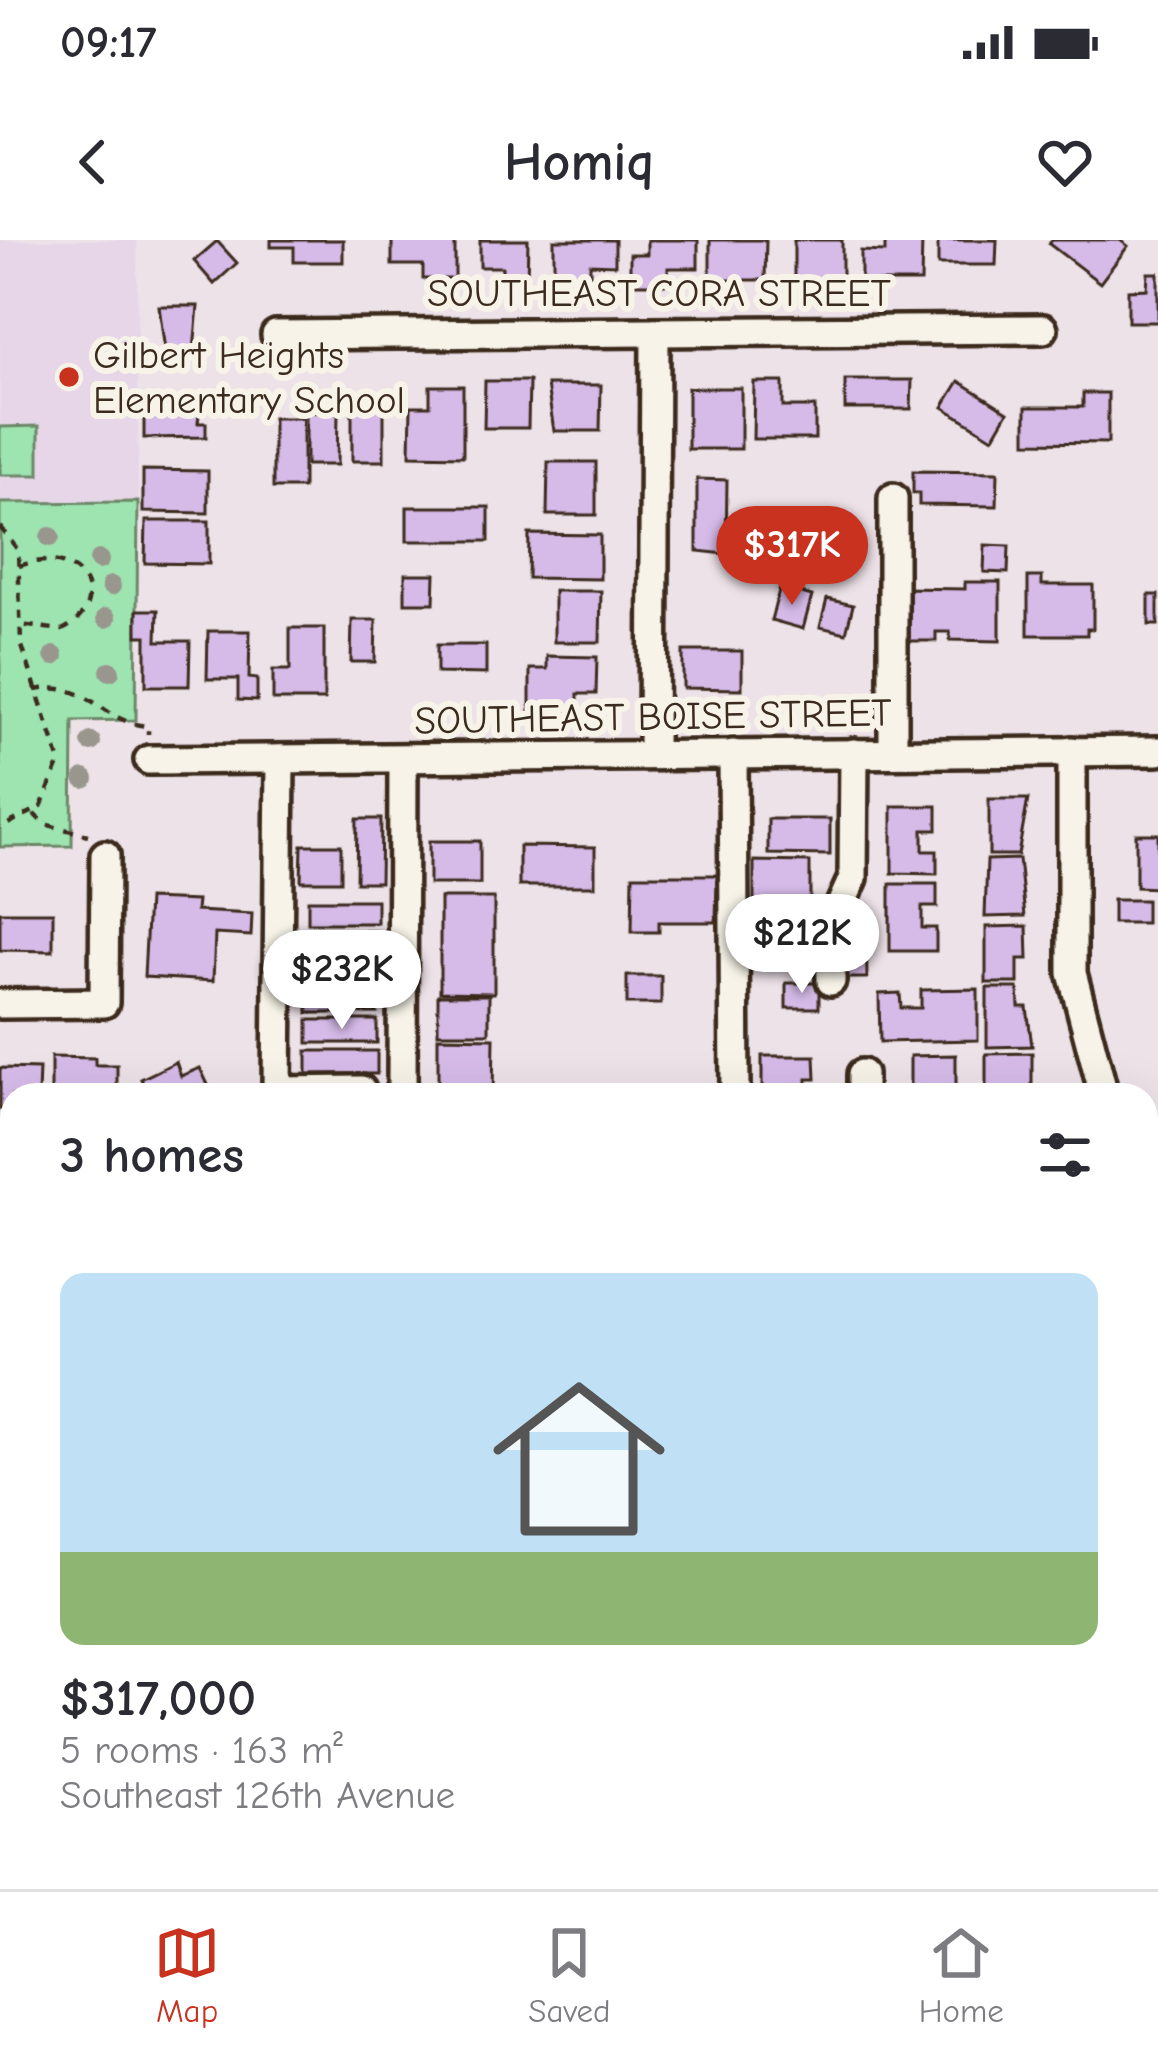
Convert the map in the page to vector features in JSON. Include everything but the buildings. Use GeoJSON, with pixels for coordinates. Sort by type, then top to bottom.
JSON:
{"type":"FeatureCollection","features":[{"type":"Feature","properties":{"kind":"street","name":"SOUTHEAST CORA STREET"},"geometry":{"type":"LineString","coordinates":[[276,335],[1043,329]]}},
{"type":"Feature","properties":{"kind":"street"},"geometry":{"type":"LineString","coordinates":[[652,754],[655,332]]}},
{"type":"Feature","properties":{"kind":"street"},"geometry":{"type":"LineString","coordinates":[[893,498],[893,752]]}},
{"type":"Feature","properties":{"kind":"street"},"geometry":{"type":"LineString","coordinates":[[1072,751],[1072,973],[1100,1083]]}},
{"type":"Feature","properties":{"kind":"street","name":"SOUTHEAST BOISE STREET"},"geometry":{"type":"LineString","coordinates":[[148,760],[1158,751]]}},
{"type":"Feature","properties":{"kind":"street"},"geometry":{"type":"LineString","coordinates":[[831,982],[830,929],[853,878],[854,753]]}},
{"type":"Feature","properties":{"kind":"street"},"geometry":{"type":"LineString","coordinates":[[733,754],[735,1083]]}},
{"type":"Feature","properties":{"kind":"street"},"geometry":{"type":"LineString","coordinates":[[278,1083],[280,759]]}},
{"type":"Feature","properties":{"kind":"street"},"geometry":{"type":"LineString","coordinates":[[402,1083],[403,759]]}},
{"type":"Feature","properties":{"kind":"street"},"geometry":{"type":"LineString","coordinates":[[0,1004],[104,1004],[105,855]]}},
{"type":"Feature","properties":{"kind":"path"},"geometry":{"type":"LineString","coordinates":[[0,527],[18,550],[20,625],[35,690],[60,762],[52,790],[34,814],[0,828]]}},
{"type":"Feature","properties":{"kind":"path"},"geometry":{"type":"LineString","coordinates":[[18,566],[49,558],[71,563],[85,583],[87,598],[81,616],[62,630],[20,625]]}},
{"type":"Feature","properties":{"kind":"path"},"geometry":{"type":"LineString","coordinates":[[35,690],[73,688],[123,722],[148,725],[148,760]]}},
{"type":"Feature","properties":{"kind":"path"},"geometry":{"type":"LineString","coordinates":[[34,814],[44,824],[85,832],[91,854],[105,855]]}},
{"type":"Feature","properties":{"kind":"shaded area","name":"Gilbert Heights Elementary School"},"geometry":{"type":"Polygon","coordinates":[[[0,240],[137,240],[138,502],[0,503],[0,240]]]}},
{"type":"Feature","properties":{"kind":"green space"},"geometry":{"type":"Polygon","coordinates":[[[39,426],[39,475],[0,475],[0,427],[39,426]]]}},
{"type":"Feature","properties":{"kind":"green space"},"geometry":{"type":"Polygon","coordinates":[[[138,502],[136,720],[73,721],[72,846],[0,847],[0,503],[138,502]]]}},
{"type":"Feature","properties":{"kind":"place","name":"Gilbert Heights Elementary School"},"geometry":{"type":"Point","coordinates":[69,377]}}]}
